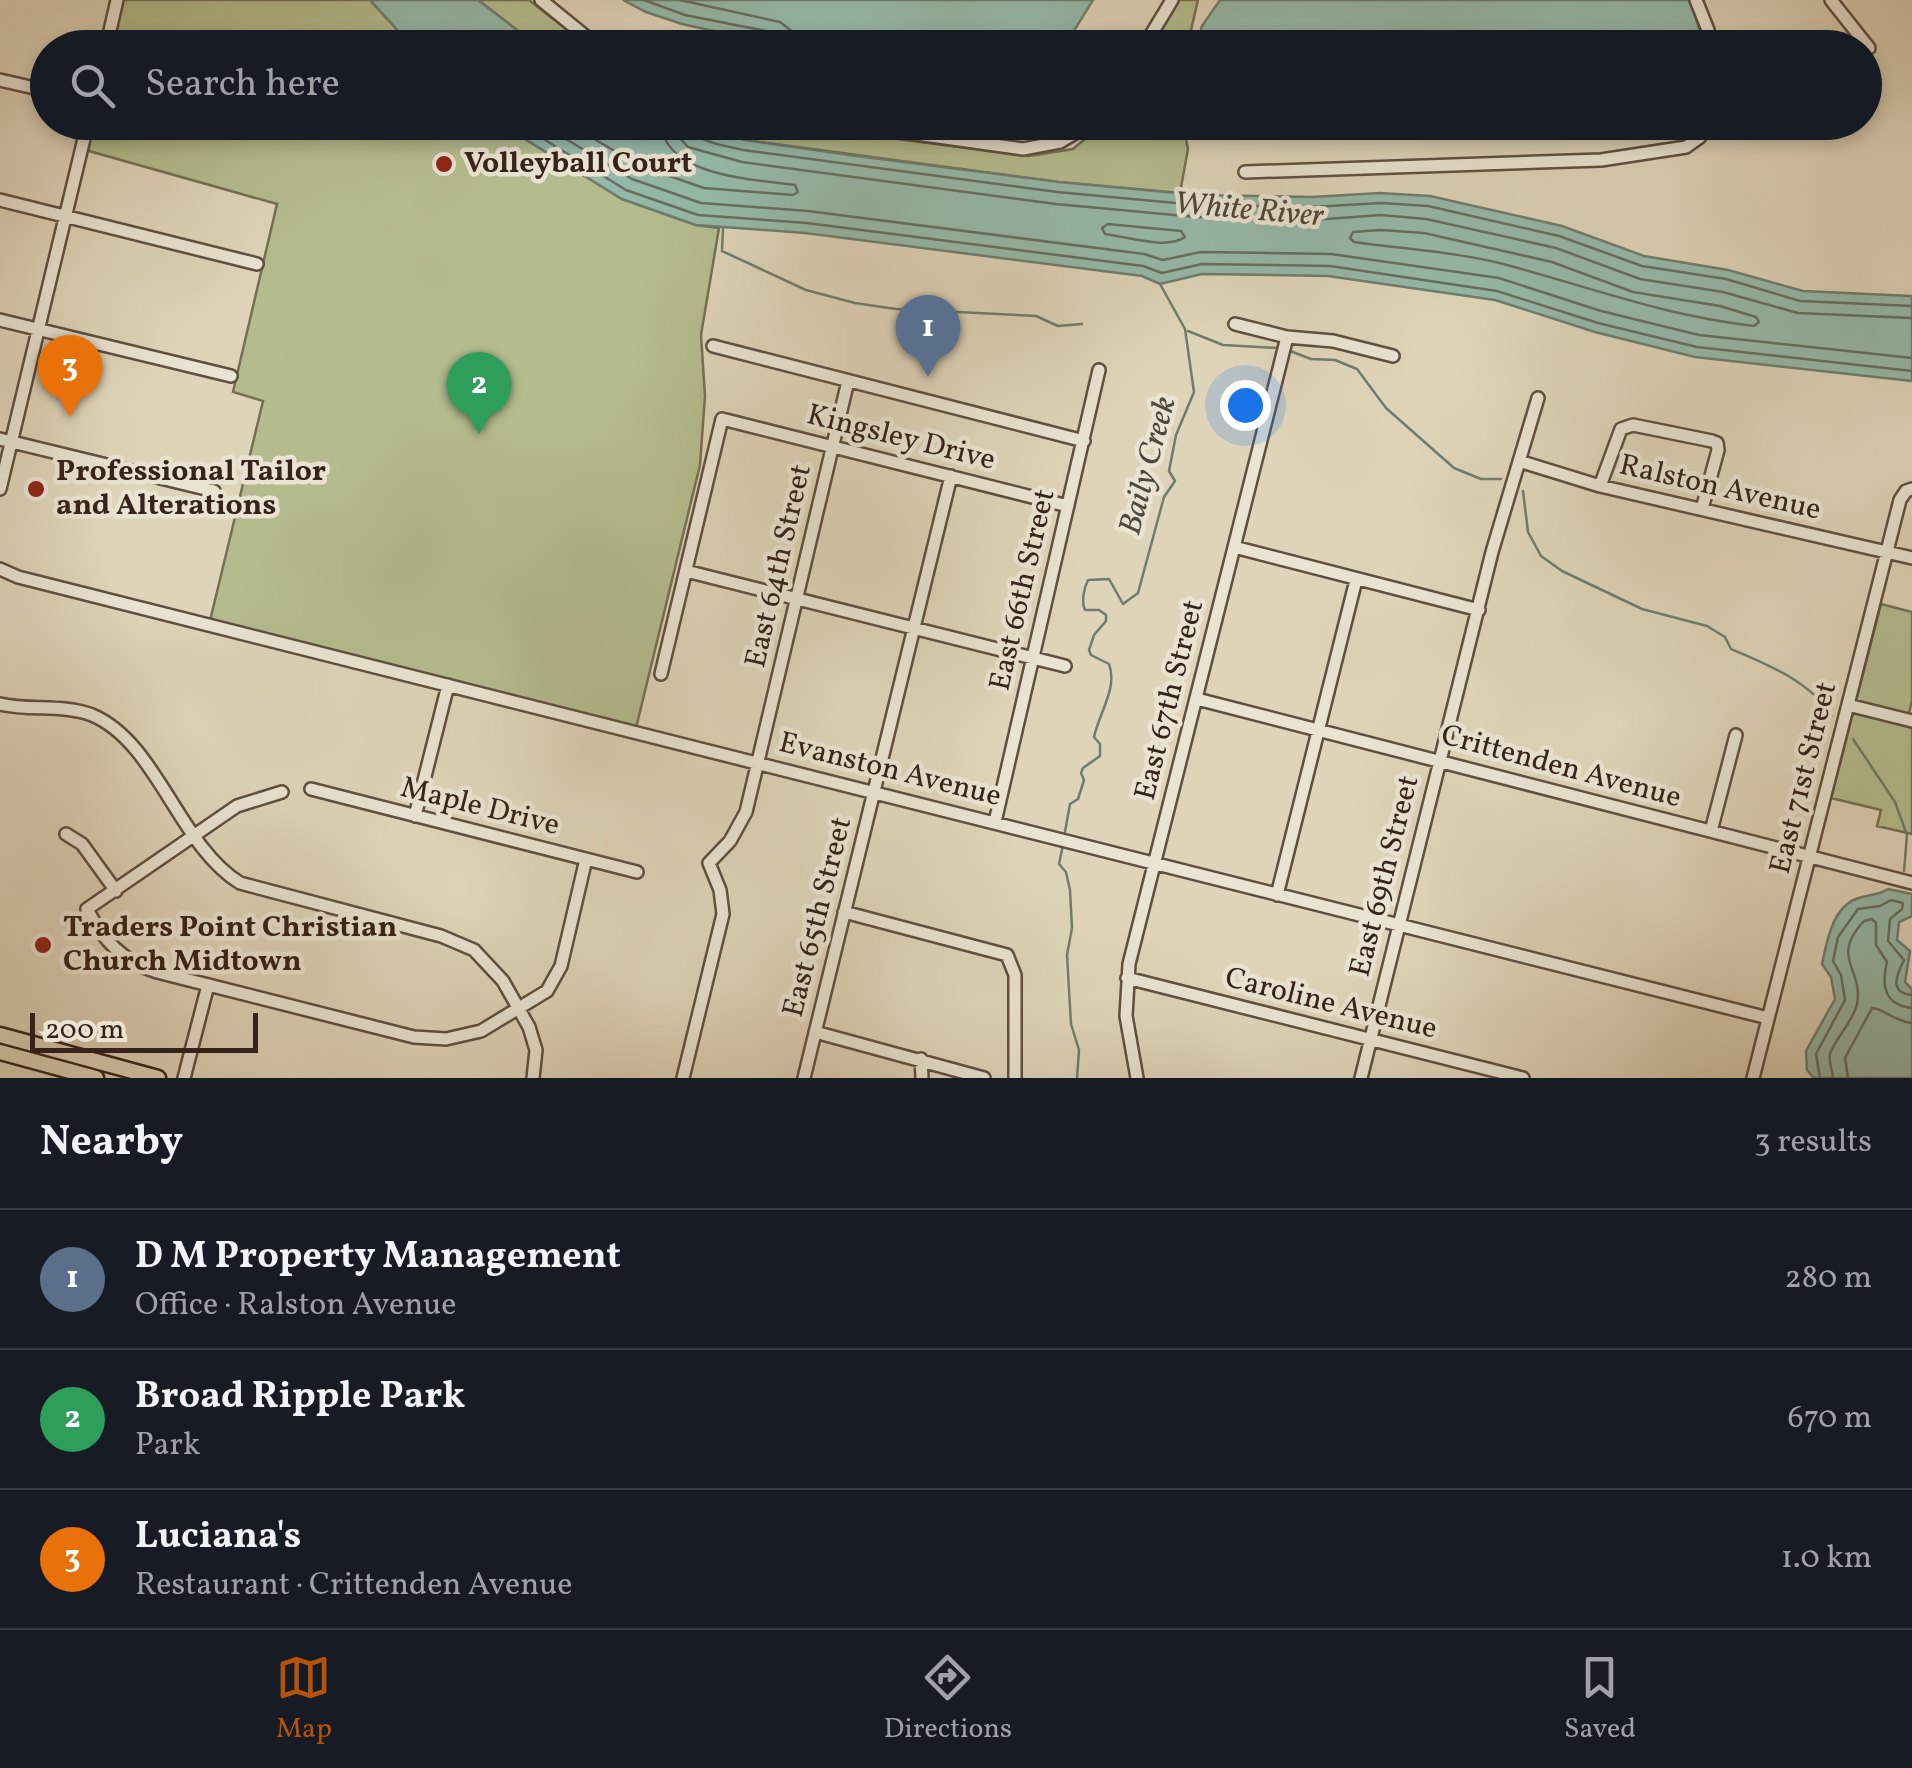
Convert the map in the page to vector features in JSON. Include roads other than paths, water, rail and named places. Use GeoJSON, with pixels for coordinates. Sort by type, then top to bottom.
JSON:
{"type":"FeatureCollection","features":[{"type":"Feature","properties":{"kind":"main road"},"geometry":{"type":"LineString","coordinates":[[0,1035],[158,1078]]}},
{"type":"Feature","properties":{"kind":"main road"},"geometry":{"type":"LineString","coordinates":[[0,1052],[96,1078]]}},
{"type":"Feature","properties":{"kind":"street"},"geometry":{"type":"LineString","coordinates":[[110,30],[117,0]]}},
{"type":"Feature","properties":{"kind":"street"},"geometry":{"type":"LineString","coordinates":[[540,0],[578,30]]}},
{"type":"Feature","properties":{"kind":"street"},"geometry":{"type":"LineString","coordinates":[[1154,30],[1172,0]]}},
{"type":"Feature","properties":{"kind":"street"},"geometry":{"type":"LineString","coordinates":[[1696,0],[1708,30]]}},
{"type":"Feature","properties":{"kind":"street"},"geometry":{"type":"LineString","coordinates":[[1831,0],[1855,30]]}},
{"type":"Feature","properties":{"kind":"street"},"geometry":{"type":"LineString","coordinates":[[0,80],[30,88]]}},
{"type":"Feature","properties":{"kind":"street"},"geometry":{"type":"LineString","coordinates":[[0,489],[6,440],[38,329],[84,140]]}},
{"type":"Feature","properties":{"kind":"street"},"geometry":{"type":"LineString","coordinates":[[951,140],[1012,149],[1063,140]]}},
{"type":"Feature","properties":{"kind":"street"},"geometry":{"type":"LineString","coordinates":[[1245,172],[1601,160],[1688,146],[1696,140]]}},
{"type":"Feature","properties":{"kind":"street"},"geometry":{"type":"LineString","coordinates":[[0,200],[258,264]]}},
{"type":"Feature","properties":{"kind":"street"},"geometry":{"type":"LineString","coordinates":[[0,320],[230,376]]}},
{"type":"Feature","properties":{"kind":"street"},"geometry":{"type":"LineString","coordinates":[[1236,324],[1392,356]]}},
{"type":"Feature","properties":{"kind":"street","name":"East 67th Street"},"geometry":{"type":"LineString","coordinates":[[1138,1078],[1126,1016],[1126,978],[1287,337]]}},
{"type":"Feature","properties":{"kind":"street"},"geometry":{"type":"LineString","coordinates":[[714,346],[1084,440]]}},
{"type":"Feature","properties":{"kind":"street","name":"East 66th Street"},"geometry":{"type":"LineString","coordinates":[[995,822],[1100,370]]}},
{"type":"Feature","properties":{"kind":"street","name":"East 64th Street"},"geometry":{"type":"LineString","coordinates":[[758,763],[848,381]]}},
{"type":"Feature","properties":{"kind":"street","name":"East 69th Street"},"geometry":{"type":"LineString","coordinates":[[1361,1078],[1479,610],[1538,398]]}},
{"type":"Feature","properties":{"kind":"street","name":"Kingsley Drive"},"geometry":{"type":"LineString","coordinates":[[686,571],[722,419],[1068,506]]}},
{"type":"Feature","properties":{"kind":"street"},"geometry":{"type":"LineString","coordinates":[[1600,486],[1621,429],[1632,425],[1717,443],[1702,509]]}},
{"type":"Feature","properties":{"kind":"street"},"geometry":{"type":"LineString","coordinates":[[6,440],[214,491]]}},
{"type":"Feature","properties":{"kind":"street","name":"Ralston Avenue"},"geometry":{"type":"LineString","coordinates":[[1518,461],[1600,486],[1912,558]]}},
{"type":"Feature","properties":{"kind":"street","name":"East 65th Street"},"geometry":{"type":"LineString","coordinates":[[804,1078],[951,476]]}},
{"type":"Feature","properties":{"kind":"street","name":"East 71st Street"},"geometry":{"type":"LineString","coordinates":[[1753,1078],[1886,552],[1909,490]]}},
{"type":"Feature","properties":{"kind":"street"},"geometry":{"type":"LineString","coordinates":[[1234,547],[1479,610]]}},
{"type":"Feature","properties":{"kind":"street","name":"Evanston Avenue"},"geometry":{"type":"LineString","coordinates":[[0,569],[18,577],[1768,1018]]}},
{"type":"Feature","properties":{"kind":"street"},"geometry":{"type":"LineString","coordinates":[[660,674],[686,571],[1065,666]]}},
{"type":"Feature","properties":{"kind":"street"},"geometry":{"type":"LineString","coordinates":[[1277,895],[1356,580]]}},
{"type":"Feature","properties":{"kind":"street"},"geometry":{"type":"LineString","coordinates":[[415,816],[448,685]]}},
{"type":"Feature","properties":{"kind":"street","name":"Crittenden Avenue"},"geometry":{"type":"LineString","coordinates":[[1197,699],[1912,883]]}},
{"type":"Feature","properties":{"kind":"street"},"geometry":{"type":"LineString","coordinates":[[0,704],[72,710],[92,715],[114,728],[133,748],[222,870],[246,886],[464,945],[490,964],[520,1009],[535,1045],[533,1078]]}},
{"type":"Feature","properties":{"kind":"street"},"geometry":{"type":"LineString","coordinates":[[1848,705],[1912,721]]}},
{"type":"Feature","properties":{"kind":"street"},"geometry":{"type":"LineString","coordinates":[[1711,831],[1736,736]]}},
{"type":"Feature","properties":{"kind":"street"},"geometry":{"type":"LineString","coordinates":[[683,1078],[723,914],[720,890],[709,866],[739,828],[758,763]]}},
{"type":"Feature","properties":{"kind":"street","name":"Maple Drive"},"geometry":{"type":"LineString","coordinates":[[311,790],[637,872]]}},
{"type":"Feature","properties":{"kind":"street"},"geometry":{"type":"LineString","coordinates":[[282,792],[242,803],[88,909],[110,945],[147,969],[428,1039],[457,1038],[481,1032],[546,991],[558,973],[586,860]]}},
{"type":"Feature","properties":{"kind":"street"},"geometry":{"type":"LineString","coordinates":[[66,834],[82,844],[116,891]]}},
{"type":"Feature","properties":{"kind":"street"},"geometry":{"type":"LineString","coordinates":[[844,912],[998,950],[1012,962],[1016,1078]]}},
{"type":"Feature","properties":{"kind":"street","name":"Caroline Avenue"},"geometry":{"type":"LineString","coordinates":[[1126,978],[1486,1074],[1523,1078]]}},
{"type":"Feature","properties":{"kind":"street"},"geometry":{"type":"LineString","coordinates":[[184,1078],[208,985]]}},
{"type":"Feature","properties":{"kind":"street"},"geometry":{"type":"LineString","coordinates":[[815,1032],[984,1078]]}},
{"type":"Feature","properties":{"kind":"street"},"geometry":{"type":"LineString","coordinates":[[921,1059],[922,1078]]}},
{"type":"Feature","properties":{"kind":"water"},"geometry":{"type":"Polygon","coordinates":[[[370,0],[478,0],[517,30],[397,30],[370,0]]]}},
{"type":"Feature","properties":{"kind":"water"},"geometry":{"type":"Polygon","coordinates":[[[623,0],[1093,0],[1074,30],[709,30],[646,12],[623,0]]]}},
{"type":"Feature","properties":{"kind":"water"},"geometry":{"type":"Polygon","coordinates":[[[1220,0],[1691,0],[1699,30],[1201,30],[1220,0]]]}},
{"type":"Feature","properties":{"kind":"water","name":"White River"},"geometry":{"type":"Polygon","coordinates":[[[527,140],[745,140],[1059,182],[1198,195],[1430,196],[1562,226],[1644,256],[1728,270],[1803,291],[1912,296],[1912,381],[1695,357],[1595,332],[1495,300],[1328,276],[1202,274],[1160,284],[1142,276],[805,233],[696,225],[622,199],[527,140]]]}},
{"type":"Feature","properties":{"kind":"water"},"geometry":{"type":"Polygon","coordinates":[[[1888,889],[1912,894],[1912,916],[1899,922],[1897,940],[1910,951],[1905,982],[1912,989],[1912,1078],[1814,1078],[1807,1070],[1806,1051],[1835,999],[1831,977],[1822,964],[1832,927],[1848,903],[1888,889]]]}},
{"type":"Feature","properties":{"kind":"waterway"},"geometry":{"type":"LineString","coordinates":[[723,228],[722,251],[806,290],[896,309],[1036,316],[1058,326],[1082,324]]}},
{"type":"Feature","properties":{"kind":"waterway","name":"Baily Creek"},"geometry":{"type":"LineString","coordinates":[[1064,837],[1070,804],[1078,799],[1084,780],[1083,768],[1100,756],[1100,744],[1094,737],[1111,682],[1109,664],[1089,650],[1106,615],[1099,610],[1085,610],[1085,587],[1088,580],[1109,579],[1123,604],[1138,593],[1164,497],[1175,481],[1169,471],[1176,435],[1194,392],[1185,329],[1160,284]]}},
{"type":"Feature","properties":{"kind":"waterway"},"geometry":{"type":"LineString","coordinates":[[1188,331],[1223,345],[1277,348]]}},
{"type":"Feature","properties":{"kind":"waterway"},"geometry":{"type":"LineString","coordinates":[[1290,351],[1357,369],[1386,408],[1454,468],[1481,479],[1501,479]]}},
{"type":"Feature","properties":{"kind":"waterway"},"geometry":{"type":"LineString","coordinates":[[1523,491],[1528,532],[1541,556],[1562,571],[1642,609],[1707,626],[1725,637],[1731,649],[1800,684],[1832,716]]}},
{"type":"Feature","properties":{"kind":"waterway"},"geometry":{"type":"LineString","coordinates":[[1853,739],[1895,802],[1907,835],[1904,871]]}},
{"type":"Feature","properties":{"kind":"waterway","name":"Baily Creek"},"geometry":{"type":"LineString","coordinates":[[1063,845],[1059,864],[1066,872],[1070,890],[1072,928],[1067,955],[1071,1024],[1079,1050],[1077,1078]]}},
{"type":"Feature","properties":{"kind":"place","name":"Volleyball Court"},"geometry":{"type":"Point","coordinates":[444,164]}},
{"type":"Feature","properties":{"kind":"place","name":"D M Property Management"},"geometry":{"type":"Point","coordinates":[928,377]}},
{"type":"Feature","properties":{"kind":"place","name":"Luciana's"},"geometry":{"type":"Point","coordinates":[70,417]}},
{"type":"Feature","properties":{"kind":"place","name":"Broad Ripple Park"},"geometry":{"type":"Point","coordinates":[479,434]}},
{"type":"Feature","properties":{"kind":"place","name":"Professional Tailor and Alterations"},"geometry":{"type":"Point","coordinates":[36,489]}},
{"type":"Feature","properties":{"kind":"place","name":"Traders Point Christian Church Midtown"},"geometry":{"type":"Point","coordinates":[43,945]}}]}
